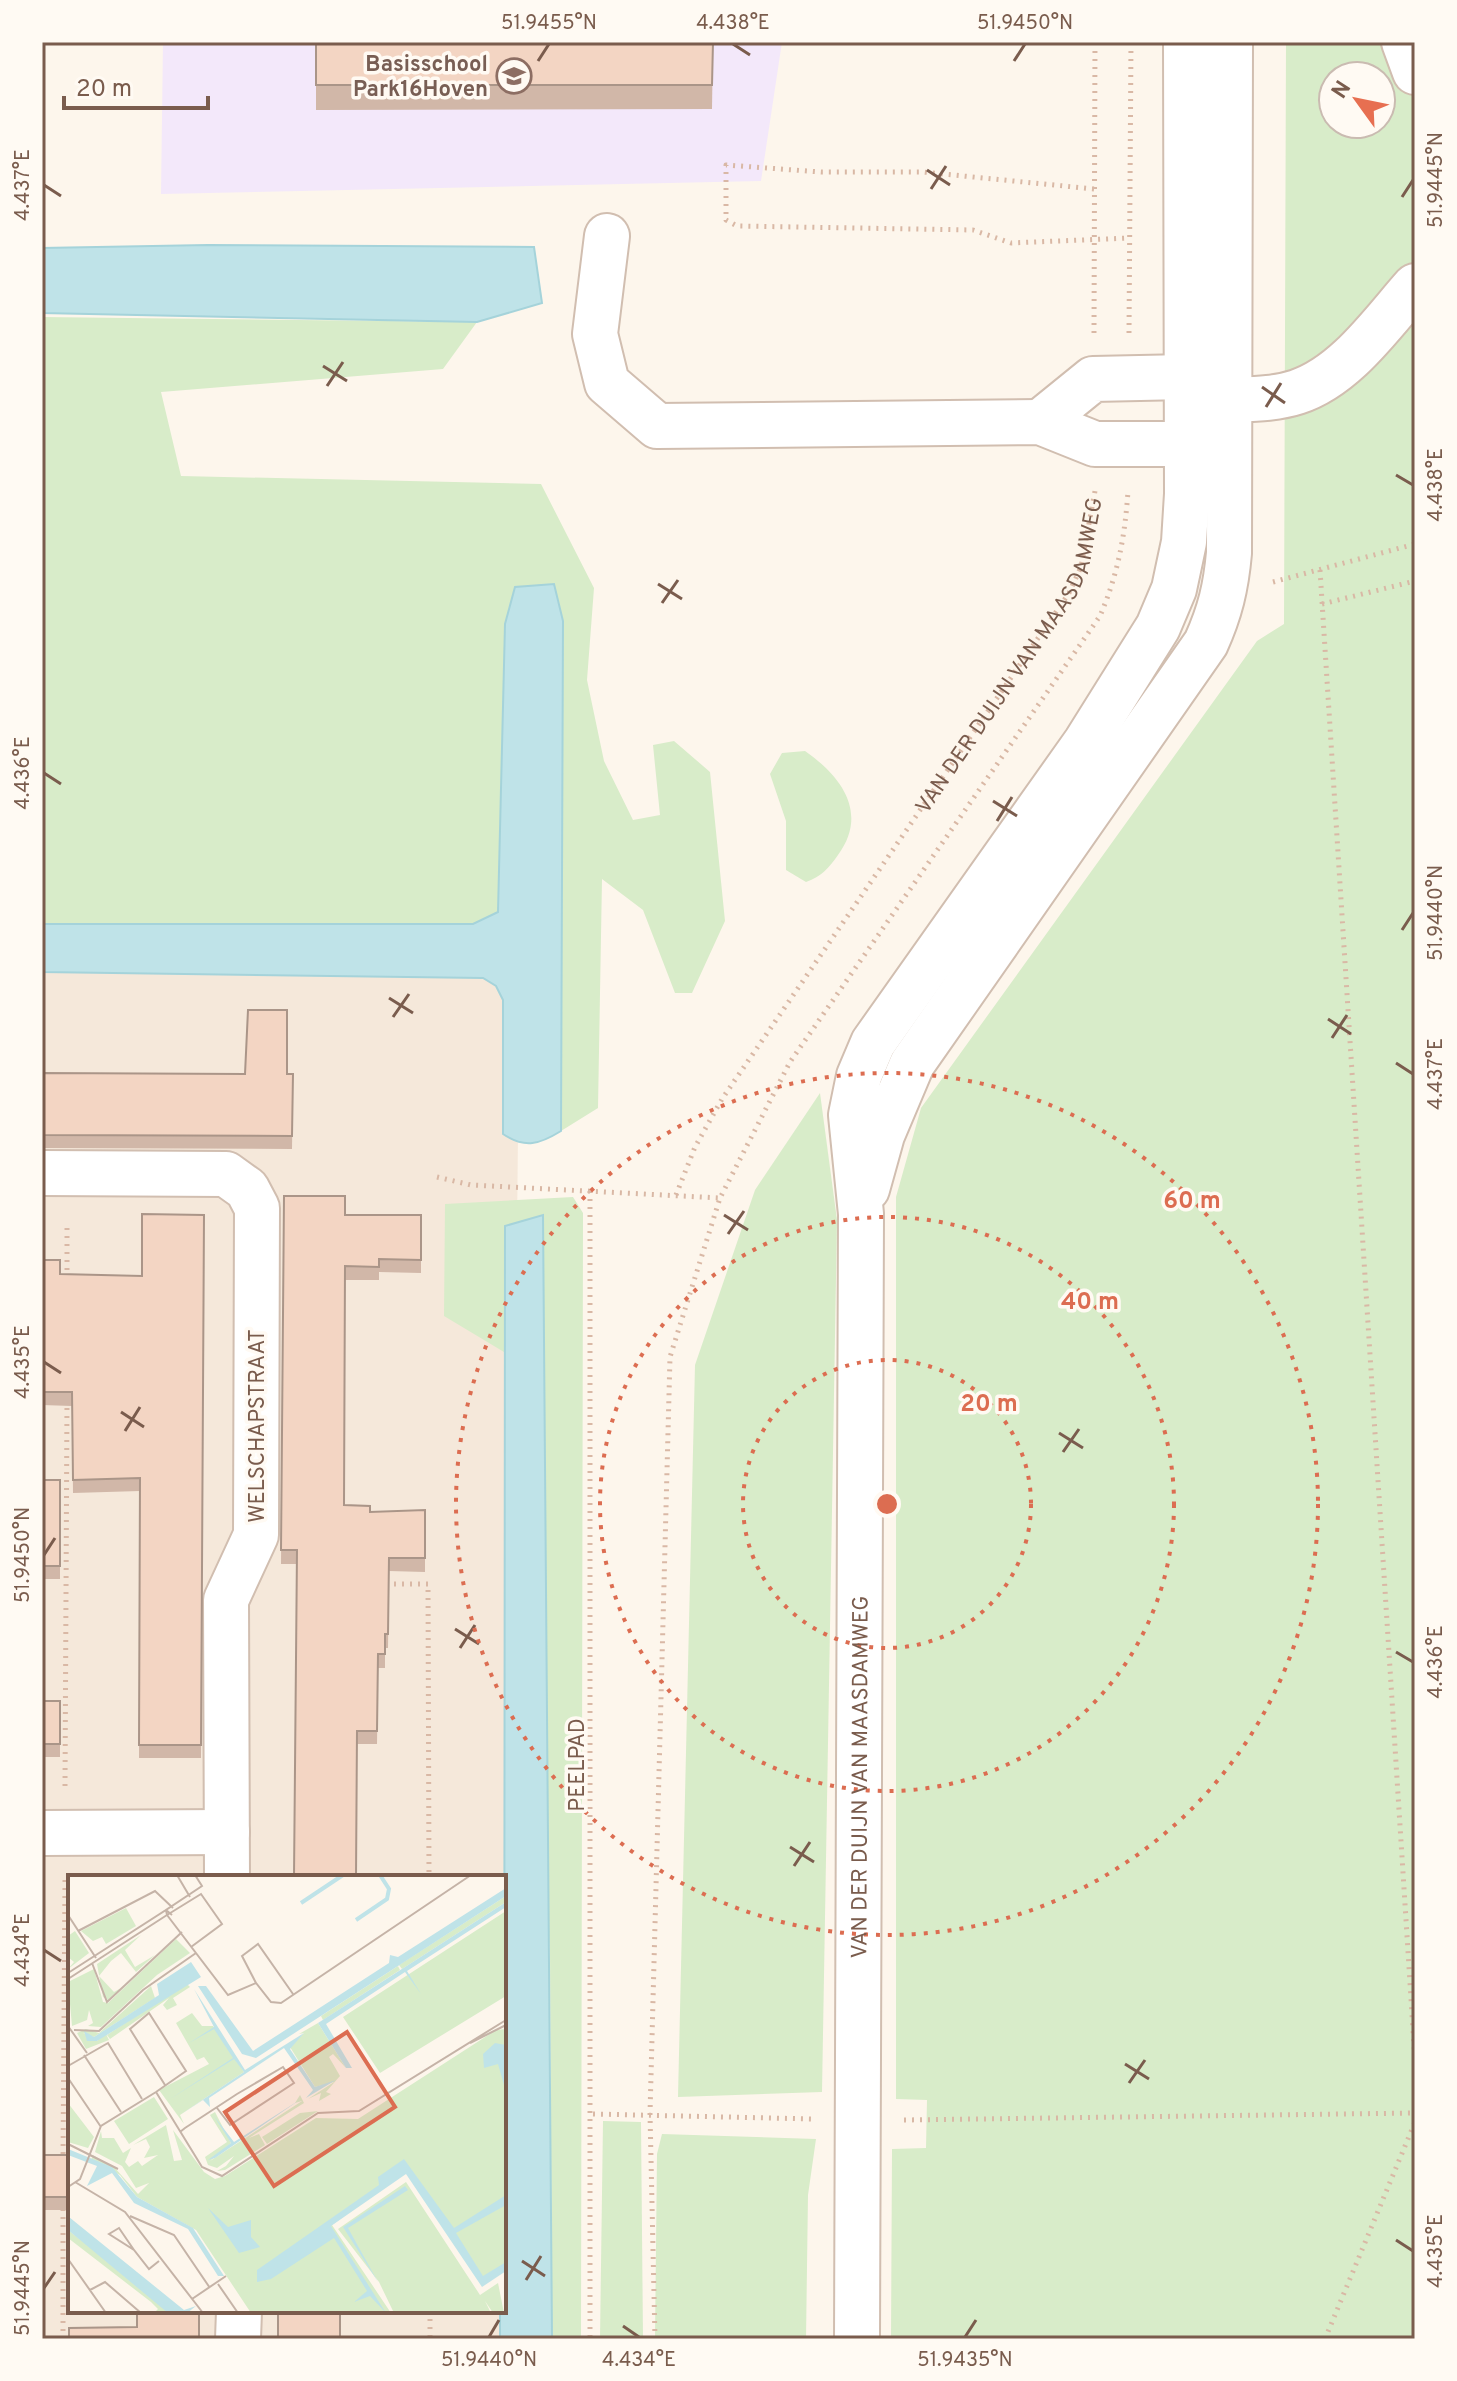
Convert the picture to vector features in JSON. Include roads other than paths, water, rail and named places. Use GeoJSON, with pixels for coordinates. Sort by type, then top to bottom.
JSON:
{"type":"FeatureCollection","features":[{"type":"Feature","properties":{"kind":"street","name":"VAN DER DUIJN VAN MAASDAMWEG"},"geometry":{"type":"LineString","coordinates":[[857,2339],[861,1214],[851,1115],[859,1076],[873,1043],[1086,742],[1158,627],[1174,589],[1184,542],[1188,444],[1186,42]]}},
{"type":"Feature","properties":{"kind":"street","name":"VAN DER DUIJN VAN MAASDAMWEG"},"geometry":{"type":"LineString","coordinates":[[861,1214],[882,1135],[912,1064],[1206,643],[1219,616],[1226,591],[1229,553],[1230,42]]}},
{"type":"Feature","properties":{"kind":"street"},"geometry":{"type":"LineString","coordinates":[[1404,42],[1415,72]]}},
{"type":"Feature","properties":{"kind":"street"},"geometry":{"type":"LineString","coordinates":[[607,236],[595,334],[607,383],[657,426],[1040,422],[1095,444],[1188,444],[1229,400]]}},
{"type":"Feature","properties":{"kind":"street"},"geometry":{"type":"LineString","coordinates":[[1040,422],[1093,379],[1186,377],[1229,400],[1298,392],[1331,373],[1373,335],[1415,286]]}},
{"type":"Feature","properties":{"kind":"street","name":"WELSCHAPSTRAAT"},"geometry":{"type":"LineString","coordinates":[[42,1173],[226,1174],[247,1189],[257,1208],[256,1535],[226,1600],[227,1875]]}},
{"type":"Feature","properties":{"kind":"street"},"geometry":{"type":"LineString","coordinates":[[53,1833],[227,1832]]}},
{"type":"Feature","properties":{"kind":"street"},"geometry":{"type":"LineString","coordinates":[[238,2339],[239,2313]]}},
{"type":"Feature","properties":{"kind":"water"},"geometry":{"type":"Polygon","coordinates":[[[208,245],[534,247],[542,303],[477,322],[42,313],[42,248],[208,245]]]}},
{"type":"Feature","properties":{"kind":"water"},"geometry":{"type":"Polygon","coordinates":[[[554,584],[563,621],[561,1131],[532,1143],[518,1142],[503,1134],[503,1000],[496,986],[483,978],[42,972],[42,924],[473,924],[498,912],[505,624],[515,587],[554,584]]]}},
{"type":"Feature","properties":{"kind":"water"},"geometry":{"type":"Polygon","coordinates":[[[543,1215],[552,2339],[500,2339],[500,2313],[506,2313],[505,1226],[543,1215]]]}},
{"type":"Feature","properties":{"kind":"place","name":"Basisschool Park16Hoven"},"geometry":{"type":"Point","coordinates":[514,76]}}]}
